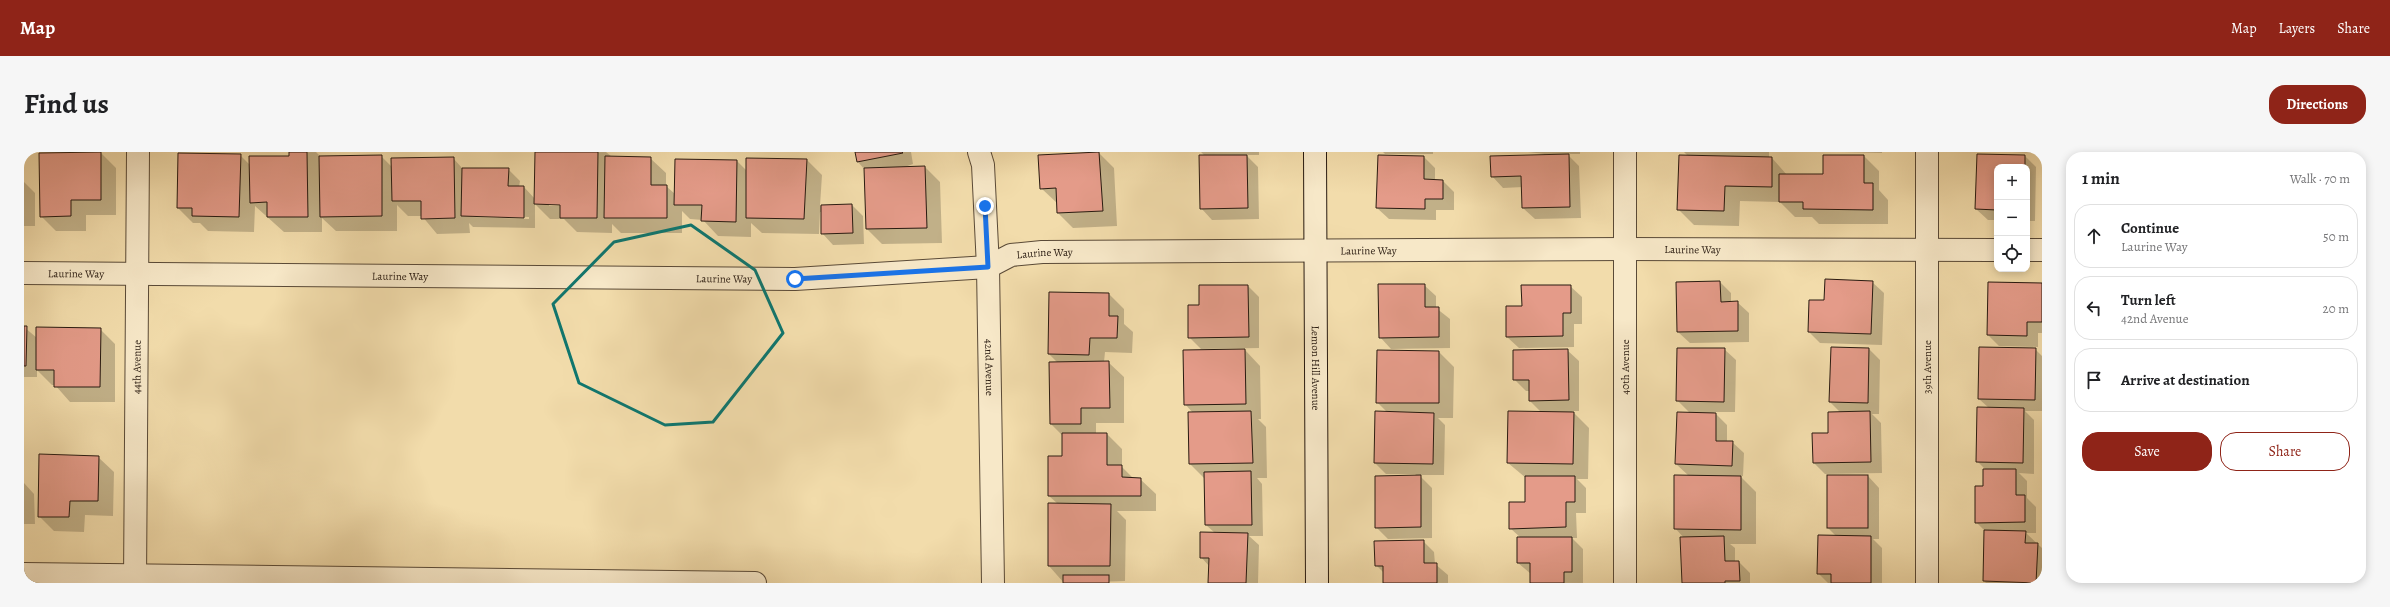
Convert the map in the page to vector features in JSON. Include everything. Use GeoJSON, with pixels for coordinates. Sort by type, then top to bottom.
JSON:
{"type":"FeatureCollection","features":[{"type":"Feature","properties":{"kind":"street","name":"44th Avenue"},"geometry":{"type":"LineString","coordinates":[[135,579],[138,152]]}},
{"type":"Feature","properties":{"kind":"street","name":"42nd Avenue"},"geometry":{"type":"LineString","coordinates":[[979,152],[983,166],[988,267],[993,583]]}},
{"type":"Feature","properties":{"kind":"street","name":"Lemon Hill Avenue"},"geometry":{"type":"LineString","coordinates":[[1315,152],[1317,583]]}},
{"type":"Feature","properties":{"kind":"street","name":"40th Avenue"},"geometry":{"type":"LineString","coordinates":[[1625,152],[1625,583]]}},
{"type":"Feature","properties":{"kind":"street","name":"39th Avenue"},"geometry":{"type":"LineString","coordinates":[[1927,152],[1927,583]]}},
{"type":"Feature","properties":{"kind":"street","name":"Laurine Way"},"geometry":{"type":"LineString","coordinates":[[24,273],[795,279],[988,267],[1011,255],[1042,252],[1625,249],[1994,250]]}},
{"type":"Feature","properties":{"kind":"street"},"geometry":{"type":"LineString","coordinates":[[2030,250],[2042,250]]}},
{"type":"Feature","properties":{"kind":"street"},"geometry":{"type":"LineString","coordinates":[[24,574],[135,579],[755,583]]}},
{"type":"Feature","properties":{"kind":"highlighted area"},"geometry":{"type":"Polygon","coordinates":[[[691,225],[755,270],[783,333],[713,422],[665,425],[579,383],[553,304],[614,242],[691,225]]]}},
{"type":"Feature","properties":{"kind":"building"},"geometry":{"type":"Polygon","coordinates":[[[101,152],[101,200],[71,200],[71,216],[40,217],[39,153],[101,152]]]}},
{"type":"Feature","properties":{"kind":"building"},"geometry":{"type":"Polygon","coordinates":[[[289,152],[307,152],[308,217],[267,217],[267,202],[250,203],[249,156],[289,156],[289,152]]]}},
{"type":"Feature","properties":{"kind":"building"},"geometry":{"type":"Polygon","coordinates":[[[535,152],[598,152],[597,218],[560,218],[560,205],[534,204],[535,152]]]}},
{"type":"Feature","properties":{"kind":"building"},"geometry":{"type":"Polygon","coordinates":[[[855,152],[902,152],[903,153],[857,162],[855,152]]]}},
{"type":"Feature","properties":{"kind":"building"},"geometry":{"type":"Polygon","coordinates":[[[1099,152],[1103,211],[1057,213],[1056,188],[1040,189],[1038,155],[1099,152]]]}},
{"type":"Feature","properties":{"kind":"building"},"geometry":{"type":"Polygon","coordinates":[[[178,153],[241,154],[239,217],[192,216],[192,208],[177,208],[178,153]]]}},
{"type":"Feature","properties":{"kind":"building"},"geometry":{"type":"Polygon","coordinates":[[[1569,154],[1570,207],[1522,208],[1521,176],[1491,177],[1490,156],[1569,154]]]}},
{"type":"Feature","properties":{"kind":"building"},"geometry":{"type":"Polygon","coordinates":[[[1977,154],[2025,155],[2025,164],[1994,164],[1994,210],[1975,209],[1977,154]]]}},
{"type":"Feature","properties":{"kind":"building"},"geometry":{"type":"Polygon","coordinates":[[[382,155],[382,216],[320,217],[319,156],[382,155]]]}},
{"type":"Feature","properties":{"kind":"building"},"geometry":{"type":"Polygon","coordinates":[[[1199,155],[1247,155],[1248,208],[1200,209],[1199,155]]]}},
{"type":"Feature","properties":{"kind":"building"},"geometry":{"type":"Polygon","coordinates":[[[1378,155],[1424,156],[1424,179],[1443,180],[1443,199],[1425,199],[1425,209],[1376,208],[1378,155]]]}},
{"type":"Feature","properties":{"kind":"building"},"geometry":{"type":"Polygon","coordinates":[[[1679,155],[1772,157],[1772,187],[1725,186],[1724,211],[1677,210],[1679,155]]]}},
{"type":"Feature","properties":{"kind":"building"},"geometry":{"type":"Polygon","coordinates":[[[1823,155],[1864,155],[1864,183],[1873,183],[1873,210],[1803,209],[1803,202],[1779,202],[1779,174],[1823,174],[1823,155]]]}},
{"type":"Feature","properties":{"kind":"building"},"geometry":{"type":"Polygon","coordinates":[[[605,156],[651,157],[651,185],[667,185],[667,218],[604,218],[605,156]]]}},
{"type":"Feature","properties":{"kind":"building"},"geometry":{"type":"Polygon","coordinates":[[[454,157],[455,218],[421,219],[421,201],[392,201],[391,158],[454,157]]]}},
{"type":"Feature","properties":{"kind":"building"},"geometry":{"type":"Polygon","coordinates":[[[746,158],[807,159],[804,219],[746,218],[746,158]]]}},
{"type":"Feature","properties":{"kind":"building"},"geometry":{"type":"Polygon","coordinates":[[[675,159],[737,160],[736,222],[701,221],[702,205],[674,205],[675,159]]]}},
{"type":"Feature","properties":{"kind":"building"},"geometry":{"type":"Polygon","coordinates":[[[925,166],[927,228],[866,229],[864,168],[925,166]]]}},
{"type":"Feature","properties":{"kind":"building"},"geometry":{"type":"Polygon","coordinates":[[[462,168],[509,168],[508,186],[524,186],[524,218],[461,216],[462,168]]]}},
{"type":"Feature","properties":{"kind":"building"},"geometry":{"type":"Polygon","coordinates":[[[852,204],[853,233],[821,234],[821,205],[852,204]]]}},
{"type":"Feature","properties":{"kind":"building"},"geometry":{"type":"Polygon","coordinates":[[[1825,279],[1873,281],[1871,334],[1808,332],[1809,300],[1824,300],[1825,279]]]}},
{"type":"Feature","properties":{"kind":"building"},"geometry":{"type":"Polygon","coordinates":[[[1720,281],[1721,302],[1738,301],[1738,331],[1677,332],[1676,282],[1720,281]]]}},
{"type":"Feature","properties":{"kind":"building"},"geometry":{"type":"Polygon","coordinates":[[[1988,282],[2042,283],[2042,322],[2027,322],[2027,336],[1987,335],[1988,282]]]}},
{"type":"Feature","properties":{"kind":"building"},"geometry":{"type":"Polygon","coordinates":[[[1378,284],[1425,284],[1425,307],[1439,307],[1439,337],[1379,338],[1378,284]]]}},
{"type":"Feature","properties":{"kind":"building"},"geometry":{"type":"Polygon","coordinates":[[[1199,285],[1248,285],[1249,337],[1188,338],[1188,305],[1199,305],[1199,285]]]}},
{"type":"Feature","properties":{"kind":"building"},"geometry":{"type":"Polygon","coordinates":[[[1521,285],[1571,285],[1571,313],[1563,313],[1563,336],[1506,337],[1506,306],[1522,306],[1521,285]]]}},
{"type":"Feature","properties":{"kind":"building"},"geometry":{"type":"Polygon","coordinates":[[[1049,292],[1109,293],[1109,316],[1118,316],[1117,338],[1090,338],[1089,355],[1048,354],[1049,292]]]}},
{"type":"Feature","properties":{"kind":"building"},"geometry":{"type":"Polygon","coordinates":[[[24,326],[27,326],[26,366],[24,366],[24,326]]]}},
{"type":"Feature","properties":{"kind":"building"},"geometry":{"type":"Polygon","coordinates":[[[36,327],[101,328],[100,387],[54,387],[54,370],[36,370],[36,327]]]}},
{"type":"Feature","properties":{"kind":"building"},"geometry":{"type":"Polygon","coordinates":[[[1831,347],[1869,348],[1868,403],[1829,402],[1831,347]]]}},
{"type":"Feature","properties":{"kind":"building"},"geometry":{"type":"Polygon","coordinates":[[[1979,347],[2036,348],[2035,400],[1978,399],[1979,347]]]}},
{"type":"Feature","properties":{"kind":"building"},"geometry":{"type":"Polygon","coordinates":[[[1677,348],[1725,348],[1724,402],[1676,401],[1677,348]]]}},
{"type":"Feature","properties":{"kind":"building"},"geometry":{"type":"Polygon","coordinates":[[[1245,349],[1246,404],[1184,405],[1183,350],[1245,349]]]}},
{"type":"Feature","properties":{"kind":"building"},"geometry":{"type":"Polygon","coordinates":[[[1568,349],[1569,400],[1529,401],[1529,380],[1513,380],[1513,350],[1568,349]]]}},
{"type":"Feature","properties":{"kind":"building"},"geometry":{"type":"Polygon","coordinates":[[[1377,350],[1439,351],[1439,403],[1376,403],[1377,350]]]}},
{"type":"Feature","properties":{"kind":"building"},"geometry":{"type":"Polygon","coordinates":[[[1109,361],[1110,408],[1081,408],[1081,424],[1050,424],[1049,362],[1109,361]]]}},
{"type":"Feature","properties":{"kind":"building"},"geometry":{"type":"Polygon","coordinates":[[[1977,407],[2024,408],[2023,463],[1976,462],[1977,407]]]}},
{"type":"Feature","properties":{"kind":"building"},"geometry":{"type":"Polygon","coordinates":[[[1251,411],[1253,463],[1189,464],[1188,412],[1251,411]]]}},
{"type":"Feature","properties":{"kind":"building"},"geometry":{"type":"Polygon","coordinates":[[[1375,411],[1434,413],[1433,464],[1374,463],[1375,411]]]}},
{"type":"Feature","properties":{"kind":"building"},"geometry":{"type":"Polygon","coordinates":[[[1508,411],[1574,412],[1573,464],[1507,463],[1508,411]]]}},
{"type":"Feature","properties":{"kind":"building"},"geometry":{"type":"Polygon","coordinates":[[[1870,411],[1871,462],[1813,463],[1812,433],[1828,433],[1828,412],[1870,411]]]}},
{"type":"Feature","properties":{"kind":"building"},"geometry":{"type":"Polygon","coordinates":[[[1677,412],[1716,413],[1716,441],[1733,441],[1732,466],[1675,464],[1677,412]]]}},
{"type":"Feature","properties":{"kind":"building"},"geometry":{"type":"Polygon","coordinates":[[[1062,433],[1107,433],[1107,465],[1122,465],[1122,477],[1141,478],[1141,496],[1048,496],[1048,456],[1062,456],[1062,433]]]}},
{"type":"Feature","properties":{"kind":"building"},"geometry":{"type":"Polygon","coordinates":[[[39,454],[99,456],[98,501],[70,501],[69,517],[38,517],[39,454]]]}},
{"type":"Feature","properties":{"kind":"building"},"geometry":{"type":"Polygon","coordinates":[[[1983,469],[2016,469],[2016,495],[2025,495],[2025,522],[1975,523],[1975,486],[1983,486],[1983,469]]]}},
{"type":"Feature","properties":{"kind":"building"},"geometry":{"type":"Polygon","coordinates":[[[1251,471],[1252,525],[1205,525],[1204,472],[1251,471]]]}},
{"type":"Feature","properties":{"kind":"building"},"geometry":{"type":"Polygon","coordinates":[[[1421,475],[1421,527],[1375,528],[1375,476],[1421,475]]]}},
{"type":"Feature","properties":{"kind":"building"},"geometry":{"type":"Polygon","coordinates":[[[1674,475],[1741,476],[1741,530],[1674,529],[1674,475]]]}},
{"type":"Feature","properties":{"kind":"building"},"geometry":{"type":"Polygon","coordinates":[[[1827,475],[1868,475],[1868,528],[1827,528],[1827,475]]]}},
{"type":"Feature","properties":{"kind":"building"},"geometry":{"type":"Polygon","coordinates":[[[1525,476],[1575,476],[1575,502],[1566,502],[1566,527],[1509,529],[1509,502],[1525,502],[1525,476]]]}},
{"type":"Feature","properties":{"kind":"building"},"geometry":{"type":"Polygon","coordinates":[[[1048,503],[1111,504],[1110,566],[1048,566],[1048,503]]]}},
{"type":"Feature","properties":{"kind":"building"},"geometry":{"type":"Polygon","coordinates":[[[1984,530],[2026,531],[2025,543],[2038,543],[2036,583],[1983,581],[1984,530]]]}},
{"type":"Feature","properties":{"kind":"building"},"geometry":{"type":"Polygon","coordinates":[[[1200,532],[1248,533],[1246,583],[1208,583],[1209,558],[1200,558],[1200,532]]]}},
{"type":"Feature","properties":{"kind":"building"},"geometry":{"type":"Polygon","coordinates":[[[1818,535],[1871,536],[1871,583],[1831,583],[1831,574],[1817,574],[1818,535]]]}},
{"type":"Feature","properties":{"kind":"building"},"geometry":{"type":"Polygon","coordinates":[[[1724,536],[1725,561],[1739,561],[1740,581],[1725,581],[1725,583],[1682,583],[1680,537],[1724,536]]]}},
{"type":"Feature","properties":{"kind":"building"},"geometry":{"type":"Polygon","coordinates":[[[1517,537],[1572,537],[1572,572],[1564,572],[1564,583],[1530,583],[1530,563],[1517,563],[1517,537]]]}},
{"type":"Feature","properties":{"kind":"building"},"geometry":{"type":"Polygon","coordinates":[[[1424,540],[1424,563],[1437,563],[1437,583],[1383,583],[1383,566],[1375,566],[1374,541],[1424,540]]]}},
{"type":"Feature","properties":{"kind":"building"},"geometry":{"type":"Polygon","coordinates":[[[1063,575],[1109,575],[1109,583],[1063,583],[1063,575]]]}},
{"type":"Feature","properties":{"kind":"route"},"geometry":{"type":"LineString","coordinates":[[795,279],[988,267],[985,206]]}}]}
